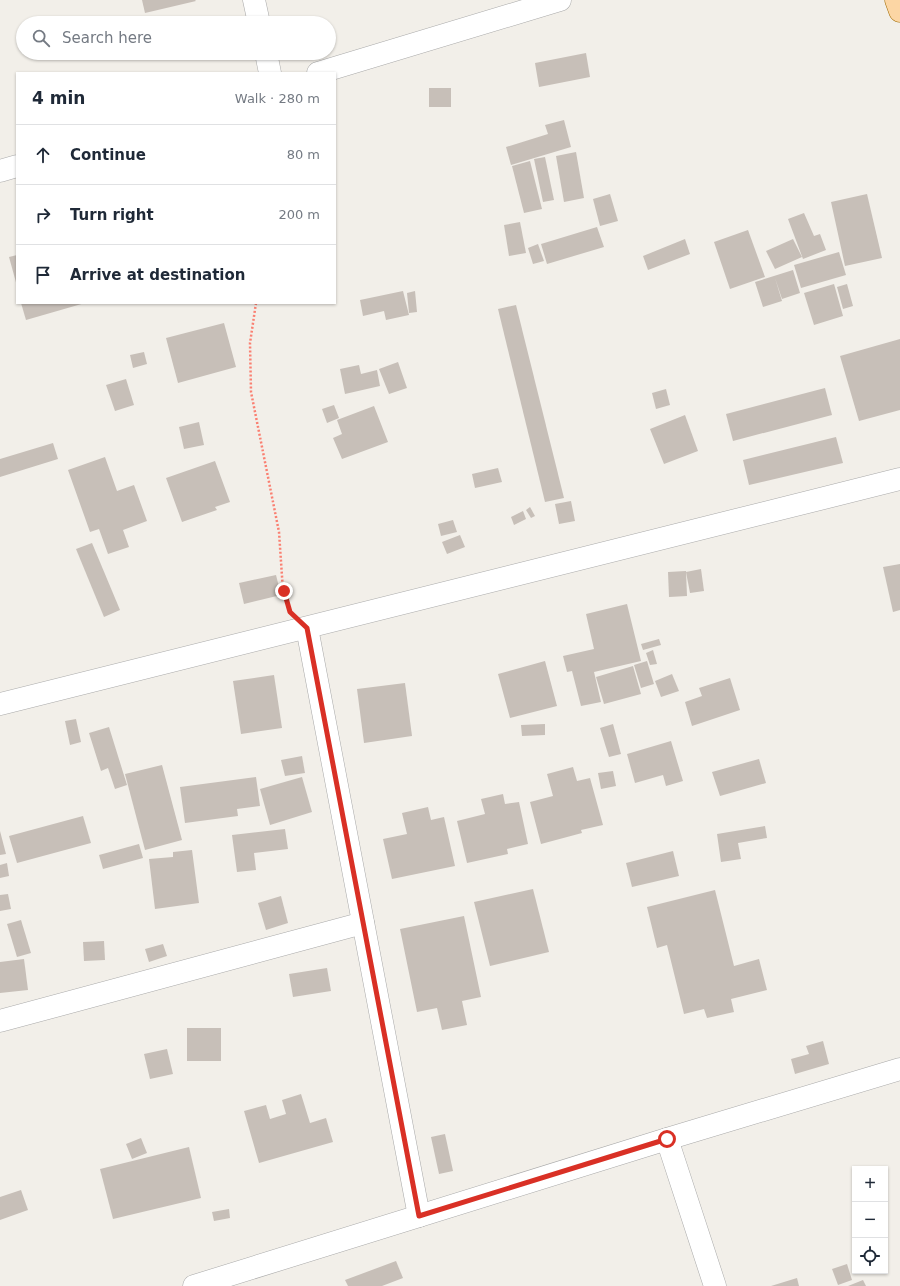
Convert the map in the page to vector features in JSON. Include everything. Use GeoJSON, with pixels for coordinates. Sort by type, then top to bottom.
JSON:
{"type":"FeatureCollection","features":[{"type":"Feature","properties":{"kind":"main road"},"geometry":{"type":"LineString","coordinates":[[896,0],[900,11]]}},
{"type":"Feature","properties":{"kind":"street"},"geometry":{"type":"LineString","coordinates":[[254,0],[257,16]]}},
{"type":"Feature","properties":{"kind":"street"},"geometry":{"type":"LineString","coordinates":[[321,72],[560,0]]}},
{"type":"Feature","properties":{"kind":"street"},"geometry":{"type":"LineString","coordinates":[[267,60],[270,72]]}},
{"type":"Feature","properties":{"kind":"street"},"geometry":{"type":"LineString","coordinates":[[0,171],[16,166]]}},
{"type":"Feature","properties":{"kind":"street"},"geometry":{"type":"LineString","coordinates":[[0,704],[900,479]]}},
{"type":"Feature","properties":{"kind":"street"},"geometry":{"type":"LineString","coordinates":[[307,628],[419,1216]]}},
{"type":"Feature","properties":{"kind":"street"},"geometry":{"type":"LineString","coordinates":[[0,1021],[363,923]]}},
{"type":"Feature","properties":{"kind":"street"},"geometry":{"type":"LineString","coordinates":[[194,1286],[667,1139],[900,1069]]}},
{"type":"Feature","properties":{"kind":"street"},"geometry":{"type":"LineString","coordinates":[[667,1139],[715,1286]]}},
{"type":"Feature","properties":{"kind":"path"},"geometry":{"type":"LineString","coordinates":[[256,304],[250,343],[251,392],[279,532],[284,591],[290,612],[307,628]]}},
{"type":"Feature","properties":{"kind":"building"},"geometry":{"type":"Polygon","coordinates":[[[142,0],[195,0],[196,1],[145,13],[142,0]]]}},
{"type":"Feature","properties":{"kind":"building"},"geometry":{"type":"Polygon","coordinates":[[[586,53],[590,77],[539,87],[535,63],[586,53]]]}},
{"type":"Feature","properties":{"kind":"building"},"geometry":{"type":"Polygon","coordinates":[[[429,88],[451,88],[451,107],[429,107],[429,88]]]}},
{"type":"Feature","properties":{"kind":"building"},"geometry":{"type":"Polygon","coordinates":[[[564,120],[571,147],[511,165],[506,147],[548,134],[545,125],[564,120]]]}},
{"type":"Feature","properties":{"kind":"building"},"geometry":{"type":"Polygon","coordinates":[[[576,152],[584,198],[564,202],[556,156],[576,152]]]}},
{"type":"Feature","properties":{"kind":"building"},"geometry":{"type":"Polygon","coordinates":[[[545,157],[554,200],[543,202],[534,159],[545,157]]]}},
{"type":"Feature","properties":{"kind":"building"},"geometry":{"type":"Polygon","coordinates":[[[530,161],[542,209],[524,213],[512,166],[530,161]]]}},
{"type":"Feature","properties":{"kind":"building"},"geometry":{"type":"Polygon","coordinates":[[[610,194],[618,221],[600,226],[593,199],[610,194]]]}},
{"type":"Feature","properties":{"kind":"building"},"geometry":{"type":"Polygon","coordinates":[[[867,194],[882,258],[845,266],[831,202],[867,194]]]}},
{"type":"Feature","properties":{"kind":"building"},"geometry":{"type":"Polygon","coordinates":[[[804,213],[814,236],[820,234],[826,250],[803,259],[788,219],[804,213]]]}},
{"type":"Feature","properties":{"kind":"building"},"geometry":{"type":"Polygon","coordinates":[[[520,222],[526,253],[509,256],[504,225],[520,222]]]}},
{"type":"Feature","properties":{"kind":"building"},"geometry":{"type":"Polygon","coordinates":[[[597,227],[604,247],[547,264],[541,244],[597,227]]]}},
{"type":"Feature","properties":{"kind":"building"},"geometry":{"type":"Polygon","coordinates":[[[748,230],[765,277],[730,289],[714,242],[748,230]]]}},
{"type":"Feature","properties":{"kind":"building"},"geometry":{"type":"Polygon","coordinates":[[[685,239],[690,254],[648,270],[643,256],[685,239]]]}},
{"type":"Feature","properties":{"kind":"building"},"geometry":{"type":"Polygon","coordinates":[[[793,239],[802,257],[775,269],[766,251],[793,239]]]}},
{"type":"Feature","properties":{"kind":"building"},"geometry":{"type":"Polygon","coordinates":[[[538,244],[544,261],[533,264],[528,248],[538,244]]]}},
{"type":"Feature","properties":{"kind":"building"},"geometry":{"type":"Polygon","coordinates":[[[839,252],[846,275],[801,288],[794,265],[839,252]]]}},
{"type":"Feature","properties":{"kind":"building"},"geometry":{"type":"Polygon","coordinates":[[[16,255],[16,282],[9,257],[16,255]]]}},
{"type":"Feature","properties":{"kind":"building"},"geometry":{"type":"Polygon","coordinates":[[[793,270],[800,293],[782,299],[775,278],[782,301],[763,307],[755,282],[793,270]]]}},
{"type":"Feature","properties":{"kind":"building"},"geometry":{"type":"Polygon","coordinates":[[[834,284],[843,316],[814,325],[804,293],[834,284]]]}},
{"type":"Feature","properties":{"kind":"building"},"geometry":{"type":"Polygon","coordinates":[[[847,284],[853,306],[843,309],[837,287],[847,284]]]}},
{"type":"Feature","properties":{"kind":"building"},"geometry":{"type":"Polygon","coordinates":[[[403,291],[409,315],[386,320],[384,311],[363,316],[360,300],[403,291]]]}},
{"type":"Feature","properties":{"kind":"building"},"geometry":{"type":"Polygon","coordinates":[[[415,291],[417,312],[409,313],[407,293],[415,291]]]}},
{"type":"Feature","properties":{"kind":"building"},"geometry":{"type":"Polygon","coordinates":[[[21,304],[82,304],[26,320],[21,304]]]}},
{"type":"Feature","properties":{"kind":"building"},"geometry":{"type":"Polygon","coordinates":[[[516,305],[564,498],[545,502],[498,309],[516,305]]]}},
{"type":"Feature","properties":{"kind":"building"},"geometry":{"type":"Polygon","coordinates":[[[224,323],[236,367],[178,383],[166,338],[224,323]]]}},
{"type":"Feature","properties":{"kind":"building"},"geometry":{"type":"Polygon","coordinates":[[[900,339],[900,410],[859,421],[840,356],[900,339]]]}},
{"type":"Feature","properties":{"kind":"building"},"geometry":{"type":"Polygon","coordinates":[[[144,352],[147,364],[133,368],[130,355],[144,352]]]}},
{"type":"Feature","properties":{"kind":"building"},"geometry":{"type":"Polygon","coordinates":[[[398,362],[407,388],[389,394],[379,369],[398,362]]]}},
{"type":"Feature","properties":{"kind":"building"},"geometry":{"type":"Polygon","coordinates":[[[359,365],[361,374],[377,370],[380,386],[345,394],[340,369],[359,365]]]}},
{"type":"Feature","properties":{"kind":"building"},"geometry":{"type":"Polygon","coordinates":[[[126,379],[134,405],[115,411],[106,385],[126,379]]]}},
{"type":"Feature","properties":{"kind":"building"},"geometry":{"type":"Polygon","coordinates":[[[825,388],[832,415],[733,441],[726,414],[825,388]]]}},
{"type":"Feature","properties":{"kind":"building"},"geometry":{"type":"Polygon","coordinates":[[[666,389],[670,405],[656,409],[652,393],[666,389]]]}},
{"type":"Feature","properties":{"kind":"building"},"geometry":{"type":"Polygon","coordinates":[[[334,405],[339,418],[327,423],[322,409],[334,405]]]}},
{"type":"Feature","properties":{"kind":"building"},"geometry":{"type":"Polygon","coordinates":[[[374,406],[388,442],[342,459],[333,438],[342,434],[337,420],[374,406]]]}},
{"type":"Feature","properties":{"kind":"building"},"geometry":{"type":"Polygon","coordinates":[[[685,415],[698,451],[664,464],[650,429],[685,415]]]}},
{"type":"Feature","properties":{"kind":"building"},"geometry":{"type":"Polygon","coordinates":[[[199,422],[204,445],[184,449],[179,427],[199,422]]]}},
{"type":"Feature","properties":{"kind":"building"},"geometry":{"type":"Polygon","coordinates":[[[836,437],[843,463],[749,485],[743,460],[836,437]]]}},
{"type":"Feature","properties":{"kind":"building"},"geometry":{"type":"Polygon","coordinates":[[[53,443],[58,459],[0,477],[0,459],[53,443]]]}},
{"type":"Feature","properties":{"kind":"building"},"geometry":{"type":"Polygon","coordinates":[[[105,457],[117,491],[134,485],[147,521],[123,530],[129,547],[108,554],[99,529],[90,532],[68,470],[105,457]]]}},
{"type":"Feature","properties":{"kind":"building"},"geometry":{"type":"Polygon","coordinates":[[[215,461],[230,502],[215,507],[217,510],[182,522],[166,478],[215,461]]]}},
{"type":"Feature","properties":{"kind":"building"},"geometry":{"type":"Polygon","coordinates":[[[498,468],[502,482],[475,488],[472,474],[498,468]]]}},
{"type":"Feature","properties":{"kind":"building"},"geometry":{"type":"Polygon","coordinates":[[[571,501],[575,521],[559,524],[555,504],[571,501]]]}},
{"type":"Feature","properties":{"kind":"building"},"geometry":{"type":"Polygon","coordinates":[[[530,507],[535,516],[531,518],[526,510],[530,507]]]}},
{"type":"Feature","properties":{"kind":"building"},"geometry":{"type":"Polygon","coordinates":[[[523,511],[526,519],[514,525],[511,517],[523,511]]]}},
{"type":"Feature","properties":{"kind":"building"},"geometry":{"type":"Polygon","coordinates":[[[453,520],[457,532],[441,536],[438,524],[453,520]]]}},
{"type":"Feature","properties":{"kind":"building"},"geometry":{"type":"Polygon","coordinates":[[[460,535],[465,547],[447,554],[442,542],[460,535]]]}},
{"type":"Feature","properties":{"kind":"building"},"geometry":{"type":"Polygon","coordinates":[[[92,543],[120,610],[104,617],[76,549],[92,543]]]}},
{"type":"Feature","properties":{"kind":"building"},"geometry":{"type":"Polygon","coordinates":[[[900,564],[900,610],[893,612],[883,567],[900,564]]]}},
{"type":"Feature","properties":{"kind":"building"},"geometry":{"type":"Polygon","coordinates":[[[701,569],[704,591],[690,593],[686,572],[701,569]]]}},
{"type":"Feature","properties":{"kind":"building"},"geometry":{"type":"Polygon","coordinates":[[[686,571],[687,596],[669,597],[668,572],[686,571]]]}},
{"type":"Feature","properties":{"kind":"building"},"geometry":{"type":"Polygon","coordinates":[[[276,575],[281,595],[244,604],[239,583],[276,575]]]}},
{"type":"Feature","properties":{"kind":"building"},"geometry":{"type":"Polygon","coordinates":[[[627,604],[641,661],[594,672],[601,702],[581,706],[572,671],[567,672],[563,656],[594,649],[586,614],[627,604]]]}},
{"type":"Feature","properties":{"kind":"building"},"geometry":{"type":"Polygon","coordinates":[[[659,639],[661,645],[643,650],[641,644],[659,639]]]}},
{"type":"Feature","properties":{"kind":"building"},"geometry":{"type":"Polygon","coordinates":[[[653,650],[657,664],[650,665],[646,653],[653,650]]]}},
{"type":"Feature","properties":{"kind":"building"},"geometry":{"type":"Polygon","coordinates":[[[545,661],[557,706],[510,718],[498,674],[545,661]]]}},
{"type":"Feature","properties":{"kind":"building"},"geometry":{"type":"Polygon","coordinates":[[[647,661],[654,684],[641,688],[634,665],[647,661]]]}},
{"type":"Feature","properties":{"kind":"building"},"geometry":{"type":"Polygon","coordinates":[[[633,666],[641,694],[604,704],[596,677],[633,666]]]}},
{"type":"Feature","properties":{"kind":"building"},"geometry":{"type":"Polygon","coordinates":[[[672,674],[679,691],[661,697],[655,681],[672,674]]]}},
{"type":"Feature","properties":{"kind":"building"},"geometry":{"type":"Polygon","coordinates":[[[274,675],[282,728],[241,734],[233,681],[274,675]]]}},
{"type":"Feature","properties":{"kind":"building"},"geometry":{"type":"Polygon","coordinates":[[[730,678],[740,710],[692,726],[685,702],[702,696],[699,688],[730,678]]]}},
{"type":"Feature","properties":{"kind":"building"},"geometry":{"type":"Polygon","coordinates":[[[405,683],[412,736],[364,743],[357,689],[405,683]]]}},
{"type":"Feature","properties":{"kind":"building"},"geometry":{"type":"Polygon","coordinates":[[[76,719],[81,742],[70,745],[65,721],[76,719]]]}},
{"type":"Feature","properties":{"kind":"building"},"geometry":{"type":"Polygon","coordinates":[[[545,724],[545,735],[522,736],[521,725],[545,724]]]}},
{"type":"Feature","properties":{"kind":"building"},"geometry":{"type":"Polygon","coordinates":[[[613,724],[621,754],[609,757],[600,728],[613,724]]]}},
{"type":"Feature","properties":{"kind":"building"},"geometry":{"type":"Polygon","coordinates":[[[109,727],[127,785],[115,789],[108,768],[101,771],[89,733],[109,727]]]}},
{"type":"Feature","properties":{"kind":"building"},"geometry":{"type":"Polygon","coordinates":[[[671,741],[683,781],[666,786],[663,775],[635,783],[627,754],[671,741]]]}},
{"type":"Feature","properties":{"kind":"building"},"geometry":{"type":"Polygon","coordinates":[[[302,756],[305,773],[285,776],[281,760],[302,756]]]}},
{"type":"Feature","properties":{"kind":"building"},"geometry":{"type":"Polygon","coordinates":[[[759,759],[766,783],[720,796],[712,772],[759,759]]]}},
{"type":"Feature","properties":{"kind":"building"},"geometry":{"type":"Polygon","coordinates":[[[162,765],[182,840],[145,850],[125,774],[162,765]]]}},
{"type":"Feature","properties":{"kind":"building"},"geometry":{"type":"Polygon","coordinates":[[[573,767],[577,781],[590,778],[603,825],[581,830],[582,833],[541,844],[530,802],[553,796],[547,774],[573,767]]]}},
{"type":"Feature","properties":{"kind":"building"},"geometry":{"type":"Polygon","coordinates":[[[613,771],[616,786],[601,789],[598,773],[613,771]]]}},
{"type":"Feature","properties":{"kind":"building"},"geometry":{"type":"Polygon","coordinates":[[[256,777],[260,806],[237,809],[238,816],[185,823],[180,787],[256,777]]]}},
{"type":"Feature","properties":{"kind":"building"},"geometry":{"type":"Polygon","coordinates":[[[302,777],[312,812],[270,825],[260,789],[302,777]]]}},
{"type":"Feature","properties":{"kind":"building"},"geometry":{"type":"Polygon","coordinates":[[[503,794],[505,804],[519,802],[528,844],[507,849],[508,854],[467,863],[457,821],[485,814],[481,799],[503,794]]]}},
{"type":"Feature","properties":{"kind":"building"},"geometry":{"type":"Polygon","coordinates":[[[428,807],[431,820],[444,817],[455,866],[392,879],[383,839],[407,834],[402,813],[428,807]]]}},
{"type":"Feature","properties":{"kind":"building"},"geometry":{"type":"Polygon","coordinates":[[[83,816],[91,843],[17,863],[9,836],[83,816]]]}},
{"type":"Feature","properties":{"kind":"building"},"geometry":{"type":"Polygon","coordinates":[[[765,826],[767,838],[738,843],[741,859],[721,862],[717,834],[765,826]]]}},
{"type":"Feature","properties":{"kind":"building"},"geometry":{"type":"Polygon","coordinates":[[[285,829],[288,849],[254,853],[256,870],[237,872],[232,835],[285,829]]]}},
{"type":"Feature","properties":{"kind":"building"},"geometry":{"type":"Polygon","coordinates":[[[0,831],[6,854],[0,855],[0,831]]]}},
{"type":"Feature","properties":{"kind":"building"},"geometry":{"type":"Polygon","coordinates":[[[139,844],[143,858],[103,869],[99,855],[139,844]]]}},
{"type":"Feature","properties":{"kind":"building"},"geometry":{"type":"Polygon","coordinates":[[[192,850],[199,903],[155,909],[149,859],[173,857],[173,852],[192,850]]]}},
{"type":"Feature","properties":{"kind":"building"},"geometry":{"type":"Polygon","coordinates":[[[673,851],[679,876],[632,887],[626,863],[673,851]]]}},
{"type":"Feature","properties":{"kind":"building"},"geometry":{"type":"Polygon","coordinates":[[[7,863],[9,876],[0,878],[0,865],[7,863]]]}},
{"type":"Feature","properties":{"kind":"building"},"geometry":{"type":"Polygon","coordinates":[[[533,889],[549,952],[490,966],[474,902],[533,889]]]}},
{"type":"Feature","properties":{"kind":"building"},"geometry":{"type":"Polygon","coordinates":[[[715,890],[734,966],[759,959],[767,990],[731,999],[734,1012],[707,1018],[704,1009],[684,1014],[667,945],[657,948],[647,907],[715,890]]]}},
{"type":"Feature","properties":{"kind":"building"},"geometry":{"type":"Polygon","coordinates":[[[8,894],[11,909],[0,911],[0,895],[8,894]]]}},
{"type":"Feature","properties":{"kind":"building"},"geometry":{"type":"Polygon","coordinates":[[[281,896],[288,923],[266,930],[258,903],[281,896]]]}},
{"type":"Feature","properties":{"kind":"building"},"geometry":{"type":"Polygon","coordinates":[[[464,916],[481,997],[462,1001],[467,1025],[442,1030],[437,1008],[417,1012],[400,929],[464,916]]]}},
{"type":"Feature","properties":{"kind":"building"},"geometry":{"type":"Polygon","coordinates":[[[21,920],[31,953],[17,957],[7,924],[21,920]]]}},
{"type":"Feature","properties":{"kind":"building"},"geometry":{"type":"Polygon","coordinates":[[[104,941],[105,960],[84,961],[83,942],[104,941]]]}},
{"type":"Feature","properties":{"kind":"building"},"geometry":{"type":"Polygon","coordinates":[[[163,944],[167,956],[149,962],[145,949],[163,944]]]}},
{"type":"Feature","properties":{"kind":"building"},"geometry":{"type":"Polygon","coordinates":[[[24,959],[28,990],[0,993],[0,962],[24,959]]]}},
{"type":"Feature","properties":{"kind":"building"},"geometry":{"type":"Polygon","coordinates":[[[327,968],[331,991],[293,997],[289,974],[327,968]]]}},
{"type":"Feature","properties":{"kind":"building"},"geometry":{"type":"Polygon","coordinates":[[[187,1028],[221,1028],[221,1061],[187,1061],[187,1028]]]}},
{"type":"Feature","properties":{"kind":"building"},"geometry":{"type":"Polygon","coordinates":[[[823,1041],[829,1064],[795,1074],[791,1059],[809,1054],[806,1046],[823,1041]]]}},
{"type":"Feature","properties":{"kind":"building"},"geometry":{"type":"Polygon","coordinates":[[[167,1049],[173,1074],[150,1079],[144,1054],[167,1049]]]}},
{"type":"Feature","properties":{"kind":"building"},"geometry":{"type":"Polygon","coordinates":[[[301,1094],[310,1123],[326,1118],[333,1142],[259,1163],[244,1111],[266,1105],[270,1119],[286,1114],[282,1100],[301,1094]]]}},
{"type":"Feature","properties":{"kind":"building"},"geometry":{"type":"Polygon","coordinates":[[[445,1134],[453,1171],[439,1174],[431,1137],[445,1134]]]}},
{"type":"Feature","properties":{"kind":"building"},"geometry":{"type":"Polygon","coordinates":[[[141,1138],[147,1153],[132,1159],[126,1144],[141,1138]]]}},
{"type":"Feature","properties":{"kind":"building"},"geometry":{"type":"Polygon","coordinates":[[[189,1147],[201,1198],[113,1219],[100,1169],[189,1147]]]}},
{"type":"Feature","properties":{"kind":"building"},"geometry":{"type":"Polygon","coordinates":[[[21,1190],[28,1210],[0,1220],[0,1197],[21,1190]]]}},
{"type":"Feature","properties":{"kind":"building"},"geometry":{"type":"Polygon","coordinates":[[[229,1209],[230,1218],[214,1221],[212,1212],[229,1209]]]}},
{"type":"Feature","properties":{"kind":"building"},"geometry":{"type":"Polygon","coordinates":[[[396,1261],[403,1278],[382,1286],[348,1286],[345,1280],[396,1261]]]}},
{"type":"Feature","properties":{"kind":"building"},"geometry":{"type":"Polygon","coordinates":[[[847,1264],[852,1280],[838,1285],[832,1269],[847,1264]]]}},
{"type":"Feature","properties":{"kind":"building"},"geometry":{"type":"Polygon","coordinates":[[[797,1278],[799,1286],[771,1286],[797,1278]]]}},
{"type":"Feature","properties":{"kind":"building"},"geometry":{"type":"Polygon","coordinates":[[[863,1280],[866,1286],[848,1286],[863,1280]]]}},
{"type":"Feature","properties":{"kind":"route"},"geometry":{"type":"LineString","coordinates":[[284,591],[290,612],[307,628],[419,1216],[667,1139]]}}]}
